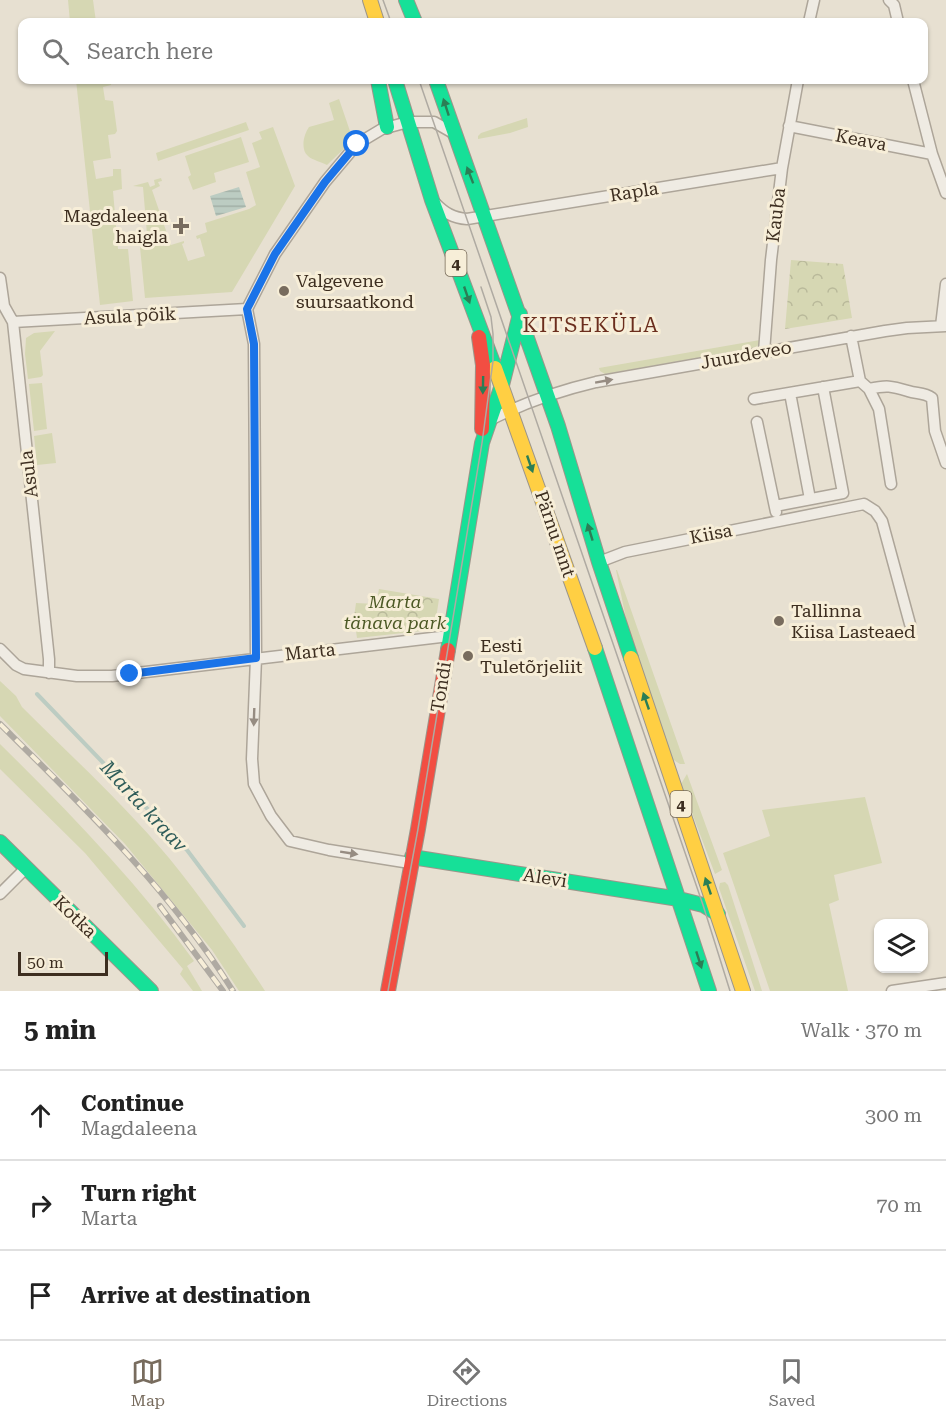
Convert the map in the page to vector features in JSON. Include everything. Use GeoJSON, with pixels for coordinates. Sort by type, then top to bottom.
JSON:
{"type":"FeatureCollection","features":[{"type":"Feature","properties":{"kind":"main road"},"geometry":{"type":"LineString","coordinates":[[406,0],[413,18]]}},
{"type":"Feature","properties":{"kind":"main road"},"geometry":{"type":"LineString","coordinates":[[371,3],[372,18]]}},
{"type":"Feature","properties":{"kind":"main road"},"geometry":{"type":"LineString","coordinates":[[371,3],[376,18]]}},
{"type":"Feature","properties":{"kind":"main road"},"geometry":{"type":"LineString","coordinates":[[379,84],[387,127]]}},
{"type":"Feature","properties":{"kind":"main road","name":"Pärnu mnt"},"geometry":{"type":"LineString","coordinates":[[396,84],[432,200],[478,327],[511,409],[680,899],[709,991]]}},
{"type":"Feature","properties":{"kind":"main road","name":"Pärnu mnt"},"geometry":{"type":"LineString","coordinates":[[437,84],[547,394],[599,562],[743,991]]}},
{"type":"Feature","properties":{"kind":"main road","name":"Tondi"},"geometry":{"type":"LineString","coordinates":[[388,991],[482,443],[502,385],[520,314]]}},
{"type":"Feature","properties":{"kind":"main road"},"geometry":{"type":"LineString","coordinates":[[478,327],[483,365],[482,443]]}},
{"type":"Feature","properties":{"kind":"main road","name":"Kotka"},"geometry":{"type":"LineString","coordinates":[[0,842],[151,991]]}},
{"type":"Feature","properties":{"kind":"main road","name":"Alevi"},"geometry":{"type":"LineString","coordinates":[[411,860],[680,899],[703,904],[718,914]]}},
{"type":"Feature","properties":{"kind":"street"},"geometry":{"type":"LineString","coordinates":[[810,18],[814,0]]}},
{"type":"Feature","properties":{"kind":"street"},"geometry":{"type":"LineString","coordinates":[[889,0],[894,5],[897,18]]}},
{"type":"Feature","properties":{"kind":"street","name":"Kauba"},"geometry":{"type":"LineString","coordinates":[[764,352],[771,260],[782,168],[797,84]]}},
{"type":"Feature","properties":{"kind":"street"},"geometry":{"type":"LineString","coordinates":[[914,84],[932,153],[946,193]]}},
{"type":"Feature","properties":{"kind":"street"},"geometry":{"type":"LineString","coordinates":[[411,860],[329,849],[290,841],[271,816],[254,784],[252,759],[256,658],[254,344],[247,309],[275,254],[325,182],[357,144],[387,127],[408,122],[434,122],[454,134]]}},
{"type":"Feature","properties":{"kind":"street","name":"Keava"},"geometry":{"type":"LineString","coordinates":[[789,126],[932,153]]}},
{"type":"Feature","properties":{"kind":"street","name":"Rapla"},"geometry":{"type":"LineString","coordinates":[[432,200],[446,213],[458,219],[486,217],[782,168]]}},
{"type":"Feature","properties":{"kind":"street","name":"Asula"},"geometry":{"type":"LineString","coordinates":[[0,278],[4,306],[13,322],[50,659],[49,673]]}},
{"type":"Feature","properties":{"kind":"street"},"geometry":{"type":"LineString","coordinates":[[944,326],[946,284]]}},
{"type":"Feature","properties":{"kind":"street","name":"Asula põik"},"geometry":{"type":"LineString","coordinates":[[13,322],[247,309]]}},
{"type":"Feature","properties":{"kind":"street","name":"Juurdeveo"},"geometry":{"type":"LineString","coordinates":[[488,421],[547,394],[596,382],[851,336],[907,328],[944,326]]}},
{"type":"Feature","properties":{"kind":"street"},"geometry":{"type":"LineString","coordinates":[[851,336],[860,381],[869,389],[879,409],[891,484]]}},
{"type":"Feature","properties":{"kind":"street"},"geometry":{"type":"LineString","coordinates":[[754,399],[860,381]]}},
{"type":"Feature","properties":{"kind":"street"},"geometry":{"type":"LineString","coordinates":[[869,389],[886,385],[910,392],[926,393],[932,398],[935,431],[946,463]]}},
{"type":"Feature","properties":{"kind":"street"},"geometry":{"type":"LineString","coordinates":[[775,506],[843,493],[823,387]]}},
{"type":"Feature","properties":{"kind":"street"},"geometry":{"type":"LineString","coordinates":[[790,393],[810,499]]}},
{"type":"Feature","properties":{"kind":"street"},"geometry":{"type":"LineString","coordinates":[[757,422],[778,521]]}},
{"type":"Feature","properties":{"kind":"street","name":"Kiisa"},"geometry":{"type":"LineString","coordinates":[[599,562],[625,552],[864,504],[875,511],[882,521],[910,624]]}},
{"type":"Feature","properties":{"kind":"street","name":"Marta"},"geometry":{"type":"LineString","coordinates":[[0,649],[20,668],[77,676],[112,676],[449,636]]}},
{"type":"Feature","properties":{"kind":"street"},"geometry":{"type":"LineString","coordinates":[[0,894],[26,868]]}},
{"type":"Feature","properties":{"kind":"street"},"geometry":{"type":"LineString","coordinates":[[892,991],[946,983]]}},
{"type":"Feature","properties":{"kind":"green space"},"geometry":{"type":"Polygon","coordinates":[[[68,0],[93,0],[95,18],[70,18],[68,0]]]}},
{"type":"Feature","properties":{"kind":"green space"},"geometry":{"type":"Polygon","coordinates":[[[76,84],[111,84],[103,87],[105,100],[113,101],[117,131],[115,134],[108,135],[111,158],[93,161],[96,179],[113,176],[113,169],[121,169],[122,189],[113,191],[118,249],[128,249],[133,301],[100,305],[76,84]]]}},
{"type":"Feature","properties":{"kind":"green space"},"geometry":{"type":"Polygon","coordinates":[[[339,99],[353,140],[327,165],[308,156],[304,150],[304,142],[309,127],[334,120],[329,103],[339,99]]]}},
{"type":"Feature","properties":{"kind":"green space"},"geometry":{"type":"Polygon","coordinates":[[[527,118],[528,127],[478,139],[481,133],[527,118]]]}},
{"type":"Feature","properties":{"kind":"green space"},"geometry":{"type":"Polygon","coordinates":[[[246,122],[249,130],[158,161],[156,153],[246,122]]]}},
{"type":"Feature","properties":{"kind":"green space"},"geometry":{"type":"Polygon","coordinates":[[[273,127],[295,186],[232,292],[145,298],[140,247],[148,246],[143,187],[133,186],[148,182],[150,187],[155,185],[154,180],[161,178],[162,181],[158,182],[160,186],[152,190],[171,245],[184,241],[182,244],[188,261],[205,256],[200,238],[197,239],[196,236],[207,232],[205,223],[256,205],[246,172],[260,167],[252,143],[262,139],[259,132],[273,127]]]}},
{"type":"Feature","properties":{"kind":"green space"},"geometry":{"type":"Polygon","coordinates":[[[241,137],[249,162],[214,173],[216,182],[193,190],[188,177],[191,175],[185,156],[241,137]]]}},
{"type":"Feature","properties":{"kind":"green space"},"geometry":{"type":"Polygon","coordinates":[[[791,260],[843,264],[852,318],[785,329],[791,260]]]}},
{"type":"Feature","properties":{"kind":"green space"},"geometry":{"type":"Polygon","coordinates":[[[55,331],[40,351],[43,375],[28,379],[26,338],[34,333],[55,331]]]}},
{"type":"Feature","properties":{"kind":"green space"},"geometry":{"type":"Polygon","coordinates":[[[760,340],[759,345],[754,348],[605,374],[599,368],[760,340]]]}},
{"type":"Feature","properties":{"kind":"green space"},"geometry":{"type":"Polygon","coordinates":[[[42,383],[47,429],[34,431],[29,384],[42,383]]]}},
{"type":"Feature","properties":{"kind":"green space"},"geometry":{"type":"Polygon","coordinates":[[[52,433],[56,463],[37,465],[34,436],[52,433]]]}},
{"type":"Feature","properties":{"kind":"green space"},"geometry":{"type":"Polygon","coordinates":[[[616,570],[685,764],[672,759],[629,633],[616,570]]]}},
{"type":"Feature","properties":{"kind":"green space","name":"Marta tänava park"},"geometry":{"type":"Polygon","coordinates":[[[379,589],[439,599],[435,625],[431,630],[357,638],[354,617],[356,603],[376,604],[379,589]]]}},
{"type":"Feature","properties":{"kind":"green space"},"geometry":{"type":"Polygon","coordinates":[[[0,681],[16,696],[22,707],[116,799],[152,838],[194,890],[265,991],[239,991],[212,950],[125,844],[0,716],[0,681]]]}},
{"type":"Feature","properties":{"kind":"green space"},"geometry":{"type":"Polygon","coordinates":[[[0,744],[77,822],[149,903],[194,961],[187,966],[202,991],[193,991],[180,974],[183,969],[85,853],[0,769],[0,744]]]}},
{"type":"Feature","properties":{"kind":"green space"},"geometry":{"type":"Polygon","coordinates":[[[687,774],[722,870],[715,874],[681,784],[687,774]]]}},
{"type":"Feature","properties":{"kind":"green space"},"geometry":{"type":"Polygon","coordinates":[[[865,797],[882,863],[834,875],[839,900],[829,904],[848,991],[770,991],[723,853],[770,836],[762,810],[865,797]]]}},
{"type":"Feature","properties":{"kind":"green space"},"geometry":{"type":"Polygon","coordinates":[[[725,882],[728,885],[762,991],[755,991],[719,888],[720,883],[725,882]]]}},
{"type":"Feature","properties":{"kind":"shaded area"},"geometry":{"type":"Polygon","coordinates":[[[239,187],[246,207],[216,216],[210,196],[239,187]]]}},
{"type":"Feature","properties":{"kind":"waterway","name":"Marta kraav"},"geometry":{"type":"LineString","coordinates":[[37,694],[187,850],[244,926]]}},
{"type":"Feature","properties":{"kind":"tram line"},"geometry":{"type":"LineString","coordinates":[[383,0],[390,18]]}},
{"type":"Feature","properties":{"kind":"tram line"},"geometry":{"type":"LineString","coordinates":[[420,84],[703,905],[730,991]]}},
{"type":"Feature","properties":{"kind":"tram line"},"geometry":{"type":"LineString","coordinates":[[388,991],[418,829],[482,443],[493,361],[491,317],[481,287]]}},
{"type":"Feature","properties":{"kind":"railway"},"geometry":{"type":"LineString","coordinates":[[0,724],[94,818],[154,884],[182,918],[233,991]]}},
{"type":"Feature","properties":{"kind":"railway"},"geometry":{"type":"LineString","coordinates":[[160,906],[223,991]]}},
{"type":"Feature","properties":{"kind":"traffic: fast"},"geometry":{"type":"LineString","coordinates":[[406,0],[413,18]]}},
{"type":"Feature","properties":{"kind":"traffic: fast"},"geometry":{"type":"LineString","coordinates":[[379,84],[387,127]]}},
{"type":"Feature","properties":{"kind":"traffic: fast"},"geometry":{"type":"LineString","coordinates":[[396,84],[432,200],[495,368]]}},
{"type":"Feature","properties":{"kind":"traffic: fast"},"geometry":{"type":"LineString","coordinates":[[437,84],[558,426],[631,658]]}},
{"type":"Feature","properties":{"kind":"traffic: fast"},"geometry":{"type":"LineString","coordinates":[[448,650],[482,443],[502,385],[520,314]]}},
{"type":"Feature","properties":{"kind":"traffic: fast"},"geometry":{"type":"LineString","coordinates":[[595,648],[709,991]]}},
{"type":"Feature","properties":{"kind":"traffic: fast"},"geometry":{"type":"LineString","coordinates":[[0,842],[151,991]]}},
{"type":"Feature","properties":{"kind":"traffic: fast"},"geometry":{"type":"LineString","coordinates":[[412,857],[679,899],[703,905],[718,914]]}},
{"type":"Feature","properties":{"kind":"traffic: slow"},"geometry":{"type":"LineString","coordinates":[[370,0],[376,18]]}},
{"type":"Feature","properties":{"kind":"traffic: slow"},"geometry":{"type":"LineString","coordinates":[[495,368],[595,648]]}},
{"type":"Feature","properties":{"kind":"traffic: slow"},"geometry":{"type":"LineString","coordinates":[[631,658],[743,991]]}},
{"type":"Feature","properties":{"kind":"traffic: jam"},"geometry":{"type":"LineString","coordinates":[[479,337],[483,365],[482,429]]}},
{"type":"Feature","properties":{"kind":"traffic: jam"},"geometry":{"type":"LineString","coordinates":[[388,991],[448,650]]}},
{"type":"Feature","properties":{"kind":"place","name":"Magdaleena haigla"},"geometry":{"type":"Point","coordinates":[181,226]}},
{"type":"Feature","properties":{"kind":"place","name":"Valgevene suursaatkond"},"geometry":{"type":"Point","coordinates":[284,291]}},
{"type":"Feature","properties":{"kind":"place","name":"Tallinna Kiisa Lasteaed"},"geometry":{"type":"Point","coordinates":[779,621]}},
{"type":"Feature","properties":{"kind":"place","name":"Eesti Tuletõrjeliit"},"geometry":{"type":"Point","coordinates":[468,656]}},
{"type":"Feature","properties":{"kind":"district","name":"KITSEKÜLA"},"geometry":{"type":"Point","coordinates":[591,325]}},
{"type":"Feature","properties":{"kind":"route"},"geometry":{"type":"LineString","coordinates":[[130,674],[256,658],[254,344],[247,309],[275,254],[325,182],[357,144]]}}]}
